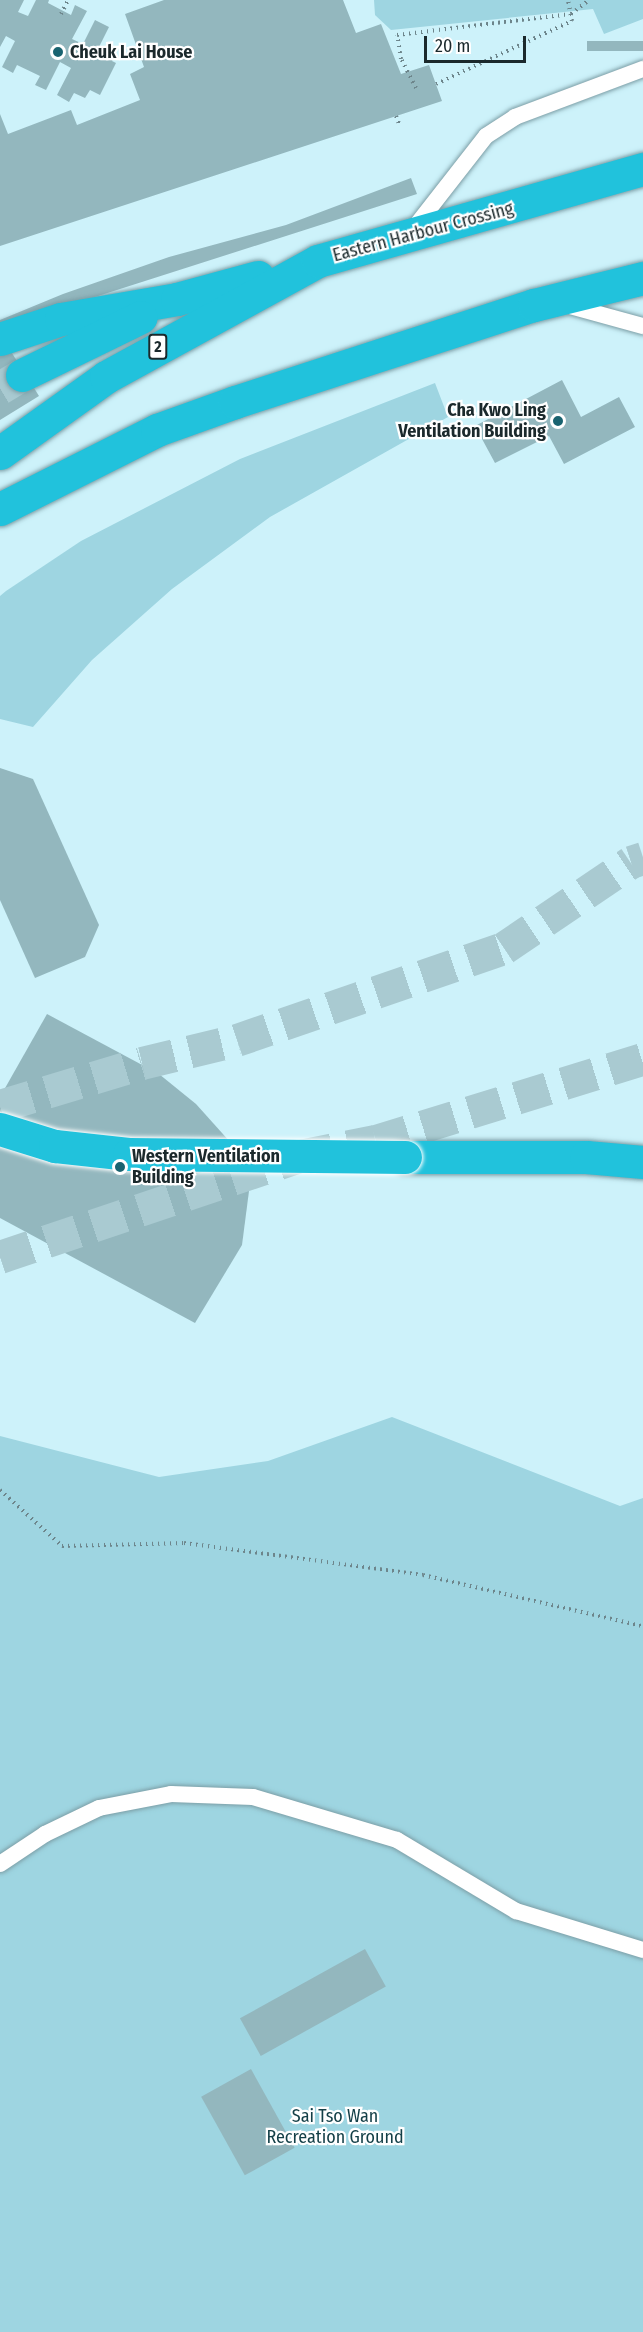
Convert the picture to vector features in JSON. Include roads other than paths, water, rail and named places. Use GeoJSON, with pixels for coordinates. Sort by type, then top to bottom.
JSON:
{"type":"FeatureCollection","features":[{"type":"Feature","properties":{"kind":"highway","name":"Eastern Harbour Crossing"},"geometry":{"type":"LineString","coordinates":[[0,453],[106,377],[318,261],[410,232],[494,214],[643,169]]}},
{"type":"Feature","properties":{"kind":"highway"},"geometry":{"type":"LineString","coordinates":[[0,339],[61,319],[177,299],[318,261]]}},
{"type":"Feature","properties":{"kind":"highway"},"geometry":{"type":"LineString","coordinates":[[0,510],[157,430],[234,402],[534,305],[643,278]]}},
{"type":"Feature","properties":{"kind":"highway"},"geometry":{"type":"LineString","coordinates":[[22,375],[177,299]]}},
{"type":"Feature","properties":{"kind":"highway"},"geometry":{"type":"LineString","coordinates":[[0,534],[61,493],[234,402]]}},
{"type":"Feature","properties":{"kind":"highway"},"geometry":{"type":"LineString","coordinates":[[0,1129],[55,1146],[129,1154],[586,1157],[643,1162]]}},
{"type":"Feature","properties":{"kind":"lane"},"geometry":{"type":"LineString","coordinates":[[410,232],[486,136],[515,117],[643,69]]}},
{"type":"Feature","properties":{"kind":"lane"},"geometry":{"type":"LineString","coordinates":[[534,305],[590,309],[643,326]]}},
{"type":"Feature","properties":{"kind":"lane"},"geometry":{"type":"LineString","coordinates":[[0,1864],[45,1834],[99,1808],[171,1794],[253,1797],[397,1840],[516,1911],[643,1950]]}},
{"type":"Feature","properties":{"kind":"tunnel"},"geometry":{"type":"LineString","coordinates":[[0,388],[22,375]]}},
{"type":"Feature","properties":{"kind":"tunnel"},"geometry":{"type":"LineString","coordinates":[[0,1106],[142,1063],[237,1040],[504,948],[631,862],[643,858]]}},
{"type":"Feature","properties":{"kind":"tunnel"},"geometry":{"type":"LineString","coordinates":[[0,1257],[300,1156],[376,1141],[643,1059]]}},
{"type":"Feature","properties":{"kind":"place","name":"Cheuk Lai House"},"geometry":{"type":"Point","coordinates":[58,52]}},
{"type":"Feature","properties":{"kind":"place","name":"Cha Kwo Ling Ventilation Building"},"geometry":{"type":"Point","coordinates":[558,421]}},
{"type":"Feature","properties":{"kind":"place","name":"Western Ventilation Building"},"geometry":{"type":"Point","coordinates":[120,1167]}},
{"type":"Feature","properties":{"kind":"park label","name":"Sai Tso Wan Recreation Ground"},"geometry":{"type":"Point","coordinates":[335,2127]}}]}
